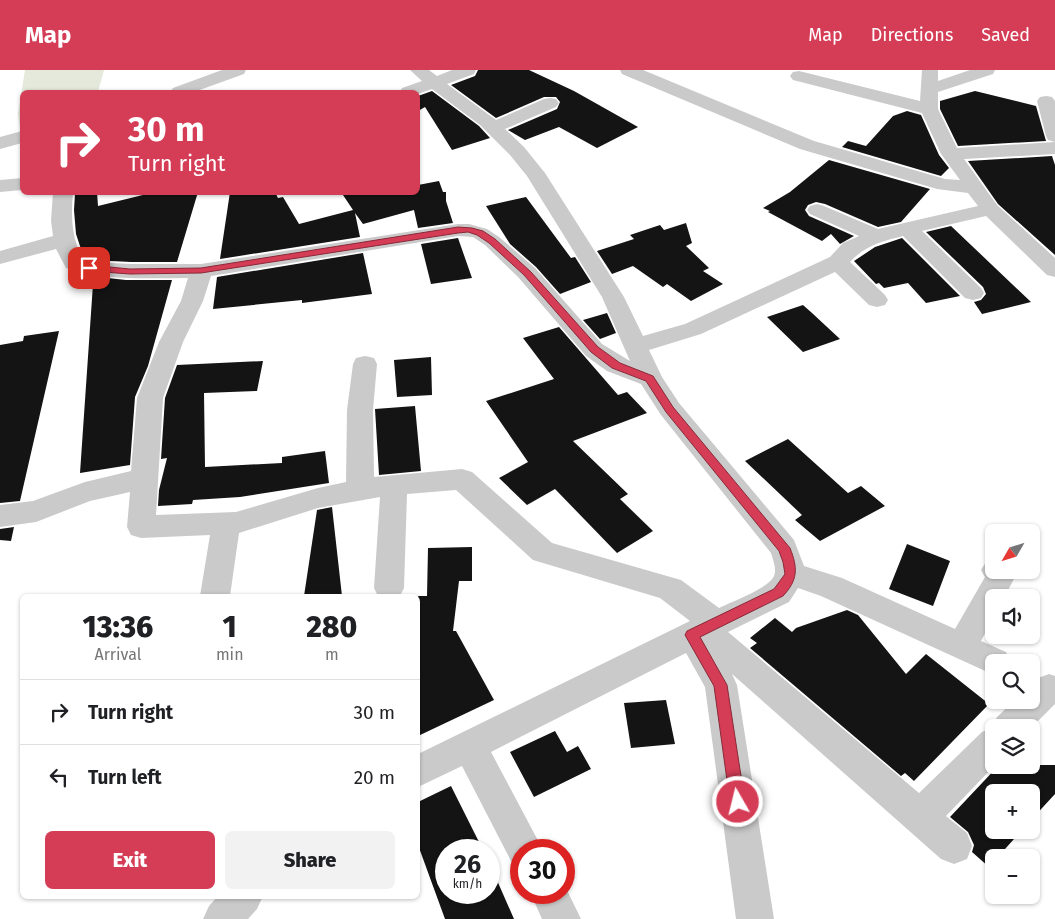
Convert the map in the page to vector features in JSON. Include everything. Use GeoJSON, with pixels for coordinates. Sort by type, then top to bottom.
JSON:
{"type":"FeatureCollection","features":[{"type":"Feature","properties":{"kind":"street"},"geometry":{"type":"LineString","coordinates":[[184,90],[238,70]]}},
{"type":"Feature","properties":{"kind":"street"},"geometry":{"type":"LineString","coordinates":[[410,90],[427,76],[468,70]]}},
{"type":"Feature","properties":{"kind":"street"},"geometry":{"type":"LineString","coordinates":[[628,70],[807,145],[944,185],[973,187]]}},
{"type":"Feature","properties":{"kind":"street"},"geometry":{"type":"LineString","coordinates":[[930,70],[929,100],[952,154],[990,209],[1055,270]]}},
{"type":"Feature","properties":{"kind":"street"},"geometry":{"type":"LineString","coordinates":[[799,76],[929,100],[987,70]]}},
{"type":"Feature","properties":{"kind":"street"},"geometry":{"type":"LineString","coordinates":[[420,770],[778,592],[786,585],[791,574],[790,562],[784,548],[670,409],[650,378],[613,297],[535,173],[517,151],[493,128],[427,76]]}},
{"type":"Feature","properties":{"kind":"street"},"geometry":{"type":"LineString","coordinates":[[1046,101],[1055,136]]}},
{"type":"Feature","properties":{"kind":"street"},"geometry":{"type":"LineString","coordinates":[[493,128],[550,103]]}},
{"type":"Feature","properties":{"kind":"street"},"geometry":{"type":"LineString","coordinates":[[0,143],[20,138]]}},
{"type":"Feature","properties":{"kind":"street"},"geometry":{"type":"LineString","coordinates":[[952,154],[1055,148]]}},
{"type":"Feature","properties":{"kind":"street"},"geometry":{"type":"LineString","coordinates":[[0,186],[20,184]]}},
{"type":"Feature","properties":{"kind":"street"},"geometry":{"type":"LineString","coordinates":[[63,195],[60,218],[63,240],[74,263],[89,268],[130,271],[201,270],[469,230],[480,233],[492,241],[527,274],[594,350],[616,365],[650,378]]}},
{"type":"Feature","properties":{"kind":"street"},"geometry":{"type":"LineString","coordinates":[[635,346],[692,329],[838,262],[851,248],[876,236],[990,209]]}},
{"type":"Feature","properties":{"kind":"street"},"geometry":{"type":"LineString","coordinates":[[817,210],[876,236]]}},
{"type":"Feature","properties":{"kind":"street"},"geometry":{"type":"LineString","coordinates":[[908,228],[973,294]]}},
{"type":"Feature","properties":{"kind":"street"},"geometry":{"type":"LineString","coordinates":[[0,258],[63,240]]}},
{"type":"Feature","properties":{"kind":"street"},"geometry":{"type":"LineString","coordinates":[[838,262],[877,300]]}},
{"type":"Feature","properties":{"kind":"street"},"geometry":{"type":"LineString","coordinates":[[201,270],[192,301],[171,342],[150,398],[141,527],[236,523],[318,498],[360,490],[462,479],[543,552],[670,590],[703,629],[954,846]]}},
{"type":"Feature","properties":{"kind":"street"},"geometry":{"type":"LineString","coordinates":[[360,490],[360,410],[365,364]]}},
{"type":"Feature","properties":{"kind":"street"},"geometry":{"type":"LineString","coordinates":[[0,516],[36,511],[85,492],[144,478]]}},
{"type":"Feature","properties":{"kind":"street"},"geometry":{"type":"LineString","coordinates":[[389,588],[394,486]]}},
{"type":"Feature","properties":{"kind":"street"},"geometry":{"type":"LineString","coordinates":[[215,594],[226,524]]}},
{"type":"Feature","properties":{"kind":"street"},"geometry":{"type":"LineString","coordinates":[[791,574],[830,587],[985,658]]}},
{"type":"Feature","properties":{"kind":"street"},"geometry":{"type":"LineString","coordinates":[[961,647],[999,579]]}},
{"type":"Feature","properties":{"kind":"street"},"geometry":{"type":"LineString","coordinates":[[703,629],[721,685],[755,919]]}},
{"type":"Feature","properties":{"kind":"street"},"geometry":{"type":"LineString","coordinates":[[1017,719],[1045,686]]}},
{"type":"Feature","properties":{"kind":"street"},"geometry":{"type":"LineString","coordinates":[[469,745],[519,839]]}},
{"type":"Feature","properties":{"kind":"street"},"geometry":{"type":"LineString","coordinates":[[920,817],[985,752]]}},
{"type":"Feature","properties":{"kind":"street"},"geometry":{"type":"LineString","coordinates":[[222,919],[241,899]]}},
{"type":"Feature","properties":{"kind":"street"},"geometry":{"type":"LineString","coordinates":[[554,904],[562,919]]}},
{"type":"Feature","properties":{"kind":"shaded area"},"geometry":{"type":"Polygon","coordinates":[[[25,70],[104,70],[99,90],[22,90],[25,70]]]}},
{"type":"Feature","properties":{"kind":"shaded area"},"geometry":{"type":"Polygon","coordinates":[[[20,101],[20,128],[18,114],[20,101]]]}},
{"type":"Feature","properties":{"kind":"building"},"geometry":{"type":"Polygon","coordinates":[[[478,70],[529,70],[574,91],[638,127],[597,148],[559,127],[525,140],[508,130],[557,109],[560,102],[556,97],[544,97],[496,118],[451,85],[475,76],[478,70]]]}},
{"type":"Feature","properties":{"kind":"building"},"geometry":{"type":"Polygon","coordinates":[[[432,91],[479,126],[490,138],[452,150],[425,107],[420,110],[420,95],[432,91]]]}},
{"type":"Feature","properties":{"kind":"building"},"geometry":{"type":"Polygon","coordinates":[[[975,91],[1036,106],[1046,141],[958,146],[940,109],[940,101],[975,91]]]}},
{"type":"Feature","properties":{"kind":"building"},"geometry":{"type":"Polygon","coordinates":[[[907,111],[921,115],[939,155],[949,168],[941,176],[842,147],[848,141],[866,146],[893,116],[907,111]]]}},
{"type":"Feature","properties":{"kind":"building"},"geometry":{"type":"Polygon","coordinates":[[[1052,156],[1055,165],[1055,255],[998,204],[968,161],[1052,156]]]}},
{"type":"Feature","properties":{"kind":"building"},"geometry":{"type":"Polygon","coordinates":[[[829,160],[930,189],[901,222],[878,227],[825,204],[816,202],[808,205],[805,210],[809,216],[854,236],[840,244],[831,234],[822,241],[763,208],[790,192],[829,160]]]}},
{"type":"Feature","properties":{"kind":"building"},"geometry":{"type":"Polygon","coordinates":[[[439,181],[443,192],[446,192],[446,201],[453,223],[418,228],[414,210],[363,224],[355,213],[360,237],[220,259],[230,195],[276,195],[278,198],[283,197],[299,224],[353,210],[343,195],[420,195],[420,185],[439,181]]]}},
{"type":"Feature","properties":{"kind":"building"},"geometry":{"type":"Polygon","coordinates":[[[75,195],[97,195],[98,206],[143,195],[197,195],[177,262],[131,262],[84,258],[76,234],[75,195]]]}},
{"type":"Feature","properties":{"kind":"building"},"geometry":{"type":"Polygon","coordinates":[[[526,197],[571,258],[575,257],[591,282],[560,294],[536,267],[510,244],[486,206],[526,197]]]}},
{"type":"Feature","properties":{"kind":"building"},"geometry":{"type":"Polygon","coordinates":[[[686,223],[692,243],[686,246],[709,268],[703,271],[723,284],[691,301],[667,284],[663,287],[633,266],[612,274],[597,251],[634,239],[630,235],[660,225],[664,230],[686,223]]]}},
{"type":"Feature","properties":{"kind":"building"},"geometry":{"type":"Polygon","coordinates":[[[951,226],[1031,302],[982,314],[974,302],[981,300],[986,294],[983,287],[926,232],[951,226]]]}},
{"type":"Feature","properties":{"kind":"building"},"geometry":{"type":"Polygon","coordinates":[[[458,238],[472,278],[431,284],[421,244],[458,238]]]}},
{"type":"Feature","properties":{"kind":"building"},"geometry":{"type":"Polygon","coordinates":[[[902,238],[960,296],[926,303],[908,283],[884,288],[879,283],[876,284],[854,261],[875,247],[902,238]]]}},
{"type":"Feature","properties":{"kind":"building"},"geometry":{"type":"Polygon","coordinates":[[[363,253],[372,294],[302,303],[302,300],[213,309],[217,277],[363,253]]]}},
{"type":"Feature","properties":{"kind":"building"},"geometry":{"type":"Polygon","coordinates":[[[89,276],[126,280],[172,280],[148,366],[135,397],[130,465],[80,473],[93,284],[89,276]]]}},
{"type":"Feature","properties":{"kind":"building"},"geometry":{"type":"Polygon","coordinates":[[[803,305],[840,339],[803,352],[767,317],[803,305]]]}},
{"type":"Feature","properties":{"kind":"building"},"geometry":{"type":"Polygon","coordinates":[[[607,313],[616,333],[600,339],[583,320],[607,313]]]}},
{"type":"Feature","properties":{"kind":"building"},"geometry":{"type":"Polygon","coordinates":[[[559,327],[618,395],[627,392],[647,413],[573,441],[628,494],[620,499],[653,531],[617,553],[555,489],[527,505],[499,478],[528,462],[486,401],[554,379],[523,338],[559,327]]]}},
{"type":"Feature","properties":{"kind":"building"},"geometry":{"type":"Polygon","coordinates":[[[59,331],[20,501],[0,503],[0,345],[23,341],[24,336],[59,331]]]}},
{"type":"Feature","properties":{"kind":"building"},"geometry":{"type":"Polygon","coordinates":[[[431,357],[432,395],[397,397],[394,360],[431,357]]]}},
{"type":"Feature","properties":{"kind":"building"},"geometry":{"type":"Polygon","coordinates":[[[263,361],[257,391],[204,393],[205,467],[282,463],[282,457],[325,451],[329,483],[240,497],[193,500],[192,504],[158,506],[159,490],[167,458],[161,459],[165,398],[177,365],[263,361]]]}},
{"type":"Feature","properties":{"kind":"building"},"geometry":{"type":"Polygon","coordinates":[[[415,406],[421,471],[379,475],[375,409],[415,406]]]}},
{"type":"Feature","properties":{"kind":"building"},"geometry":{"type":"Polygon","coordinates":[[[788,439],[848,493],[861,486],[885,506],[820,541],[795,520],[802,515],[745,461],[788,439]]]}},
{"type":"Feature","properties":{"kind":"building"},"geometry":{"type":"Polygon","coordinates":[[[332,507],[342,594],[304,594],[317,510],[332,507]]]}},
{"type":"Feature","properties":{"kind":"building"},"geometry":{"type":"Polygon","coordinates":[[[14,527],[11,541],[0,540],[0,529],[14,527]]]}},
{"type":"Feature","properties":{"kind":"building"},"geometry":{"type":"Polygon","coordinates":[[[907,544],[950,561],[933,606],[889,589],[907,544]]]}},
{"type":"Feature","properties":{"kind":"building"},"geometry":{"type":"Polygon","coordinates":[[[472,547],[472,581],[459,581],[453,631],[456,631],[494,700],[420,735],[420,596],[427,596],[428,548],[472,547]]]}},
{"type":"Feature","properties":{"kind":"building"},"geometry":{"type":"Polygon","coordinates":[[[847,610],[858,615],[906,674],[926,654],[985,701],[985,708],[914,781],[905,773],[901,776],[750,648],[757,643],[750,638],[775,618],[792,632],[796,628],[847,610]]]}},
{"type":"Feature","properties":{"kind":"building"},"geometry":{"type":"Polygon","coordinates":[[[666,700],[675,744],[631,748],[624,703],[666,700]]]}},
{"type":"Feature","properties":{"kind":"building"},"geometry":{"type":"Polygon","coordinates":[[[555,731],[567,752],[578,746],[591,769],[534,797],[510,752],[555,731]]]}},
{"type":"Feature","properties":{"kind":"building"},"geometry":{"type":"Polygon","coordinates":[[[1040,765],[1055,765],[1055,794],[1040,810],[1040,784],[985,784],[985,839],[1014,839],[1005,849],[985,849],[985,863],[972,852],[974,845],[968,832],[950,817],[991,774],[1040,774],[1040,765]]]}},
{"type":"Feature","properties":{"kind":"building"},"geometry":{"type":"Polygon","coordinates":[[[451,786],[478,839],[435,839],[435,892],[420,850],[420,801],[451,786]]]}},
{"type":"Feature","properties":{"kind":"building"},"geometry":{"type":"Polygon","coordinates":[[[500,887],[514,919],[445,919],[440,904],[500,904],[500,887]]]}},
{"type":"Feature","properties":{"kind":"route"},"geometry":{"type":"LineString","coordinates":[[89,268],[130,271],[201,270],[458,230],[480,233],[492,241],[527,274],[594,350],[616,365],[650,378],[670,409],[784,548],[790,562],[791,574],[786,585],[778,592],[692,635],[721,685],[738,802]]}}]}
